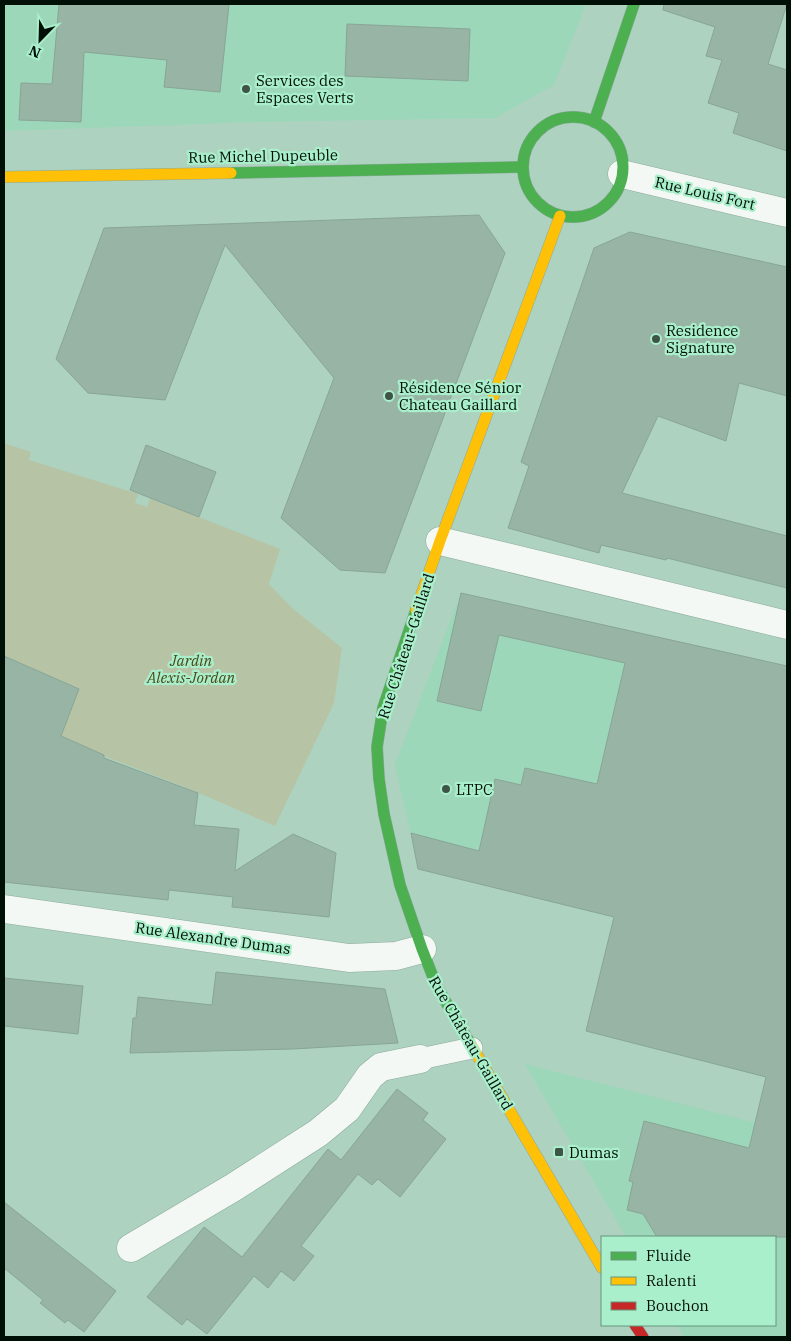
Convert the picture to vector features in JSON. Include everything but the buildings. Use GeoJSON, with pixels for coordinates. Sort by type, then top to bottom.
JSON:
{"type":"FeatureCollection","features":[{"type":"Feature","properties":{"kind":"street"},"geometry":{"type":"LineString","coordinates":[[594,122],[634,4]]}},
{"type":"Feature","properties":{"kind":"street"},"geometry":{"type":"LineString","coordinates":[[578,117],[594,122],[605,128],[614,138],[620,149],[623,161],[622,174],[617,190],[607,204],[593,213],[577,217],[560,216],[545,209],[533,198],[525,183],[522,167],[525,150],[533,135],[546,124],[562,118],[578,117]]}},
{"type":"Feature","properties":{"kind":"street","name":"Rue Michel Dupeuble"},"geometry":{"type":"LineString","coordinates":[[4,177],[522,167]]}},
{"type":"Feature","properties":{"kind":"street","name":"Rue Louis Fort"},"geometry":{"type":"LineString","coordinates":[[622,174],[787,213]]}},
{"type":"Feature","properties":{"kind":"street","name":"Rue Château-Gaillard"},"geometry":{"type":"LineString","coordinates":[[560,216],[440,541],[383,708],[376,747],[384,814],[400,885],[437,987],[601,1266]]}},
{"type":"Feature","properties":{"kind":"street"},"geometry":{"type":"LineString","coordinates":[[440,541],[787,625]]}},
{"type":"Feature","properties":{"kind":"street","name":"Rue Alexandre Dumas"},"geometry":{"type":"LineString","coordinates":[[4,908],[348,958],[396,956],[422,949]]}},
{"type":"Feature","properties":{"kind":"street"},"geometry":{"type":"LineString","coordinates":[[131,1248],[234,1187],[318,1133],[347,1109],[370,1076],[382,1067],[420,1059]]}},
{"type":"Feature","properties":{"kind":"street"},"geometry":{"type":"LineString","coordinates":[[637,1326],[643,1337]]}},
{"type":"Feature","properties":{"kind":"lane"},"geometry":{"type":"LineString","coordinates":[[420,1059],[472,1048]]}},
{"type":"Feature","properties":{"kind":"shaded area"},"geometry":{"type":"Polygon","coordinates":[[[4,4],[586,4],[554,85],[495,118],[256,122],[4,131],[4,4]]]}},
{"type":"Feature","properties":{"kind":"shaded area"},"geometry":{"type":"Polygon","coordinates":[[[461,593],[787,666],[787,959],[419,869],[395,765],[461,593]]]}},
{"type":"Feature","properties":{"kind":"shaded area"},"geometry":{"type":"Polygon","coordinates":[[[525,1064],[787,1131],[787,1337],[684,1337],[678,1326],[776,1326],[776,1236],[625,1236],[525,1064]]]}},
{"type":"Feature","properties":{"kind":"green space","name":"Jardin Alexis-Jordan"},"geometry":{"type":"Polygon","coordinates":[[[4,443],[31,452],[29,460],[138,494],[135,503],[147,507],[150,498],[280,549],[269,584],[292,608],[342,648],[334,703],[275,826],[185,787],[104,756],[61,736],[79,689],[4,656],[4,443]]]}},
{"type":"Feature","properties":{"kind":"traffic: fast"},"geometry":{"type":"LineString","coordinates":[[594,122],[634,4]]}},
{"type":"Feature","properties":{"kind":"traffic: fast"},"geometry":{"type":"LineString","coordinates":[[573,117],[583,118],[601,125],[615,139],[622,157],[623,167],[622,177],[615,195],[601,209],[583,216],[573,217],[563,216],[545,209],[531,195],[524,177],[523,167],[524,157],[531,139],[545,125],[563,118],[573,117]]}},
{"type":"Feature","properties":{"kind":"traffic: fast"},"geometry":{"type":"LineString","coordinates":[[231,173],[522,167]]}},
{"type":"Feature","properties":{"kind":"traffic: fast"},"geometry":{"type":"LineString","coordinates":[[416,610],[383,708],[377,747],[379,779],[384,814],[400,885],[422,949],[437,987],[470,1043]]}},
{"type":"Feature","properties":{"kind":"traffic: slow"},"geometry":{"type":"LineString","coordinates":[[4,177],[231,173]]}},
{"type":"Feature","properties":{"kind":"traffic: slow"},"geometry":{"type":"LineString","coordinates":[[416,610],[560,216]]}},
{"type":"Feature","properties":{"kind":"traffic: slow"},"geometry":{"type":"LineString","coordinates":[[470,1043],[601,1266]]}},
{"type":"Feature","properties":{"kind":"traffic: jam"},"geometry":{"type":"LineString","coordinates":[[636,1326],[643,1337]]}},
{"type":"Feature","properties":{"kind":"place","name":"Services des Espaces Verts"},"geometry":{"type":"Point","coordinates":[246,89]}},
{"type":"Feature","properties":{"kind":"place","name":"Residence Signature"},"geometry":{"type":"Point","coordinates":[656,339]}},
{"type":"Feature","properties":{"kind":"place","name":"Résidence Sénior Chateau Gaillard"},"geometry":{"type":"Point","coordinates":[389,396]}},
{"type":"Feature","properties":{"kind":"place","name":"LTPC"},"geometry":{"type":"Point","coordinates":[446,789]}},
{"type":"Feature","properties":{"kind":"place","name":"Dumas"},"geometry":{"type":"Point","coordinates":[559,1152]}}]}
